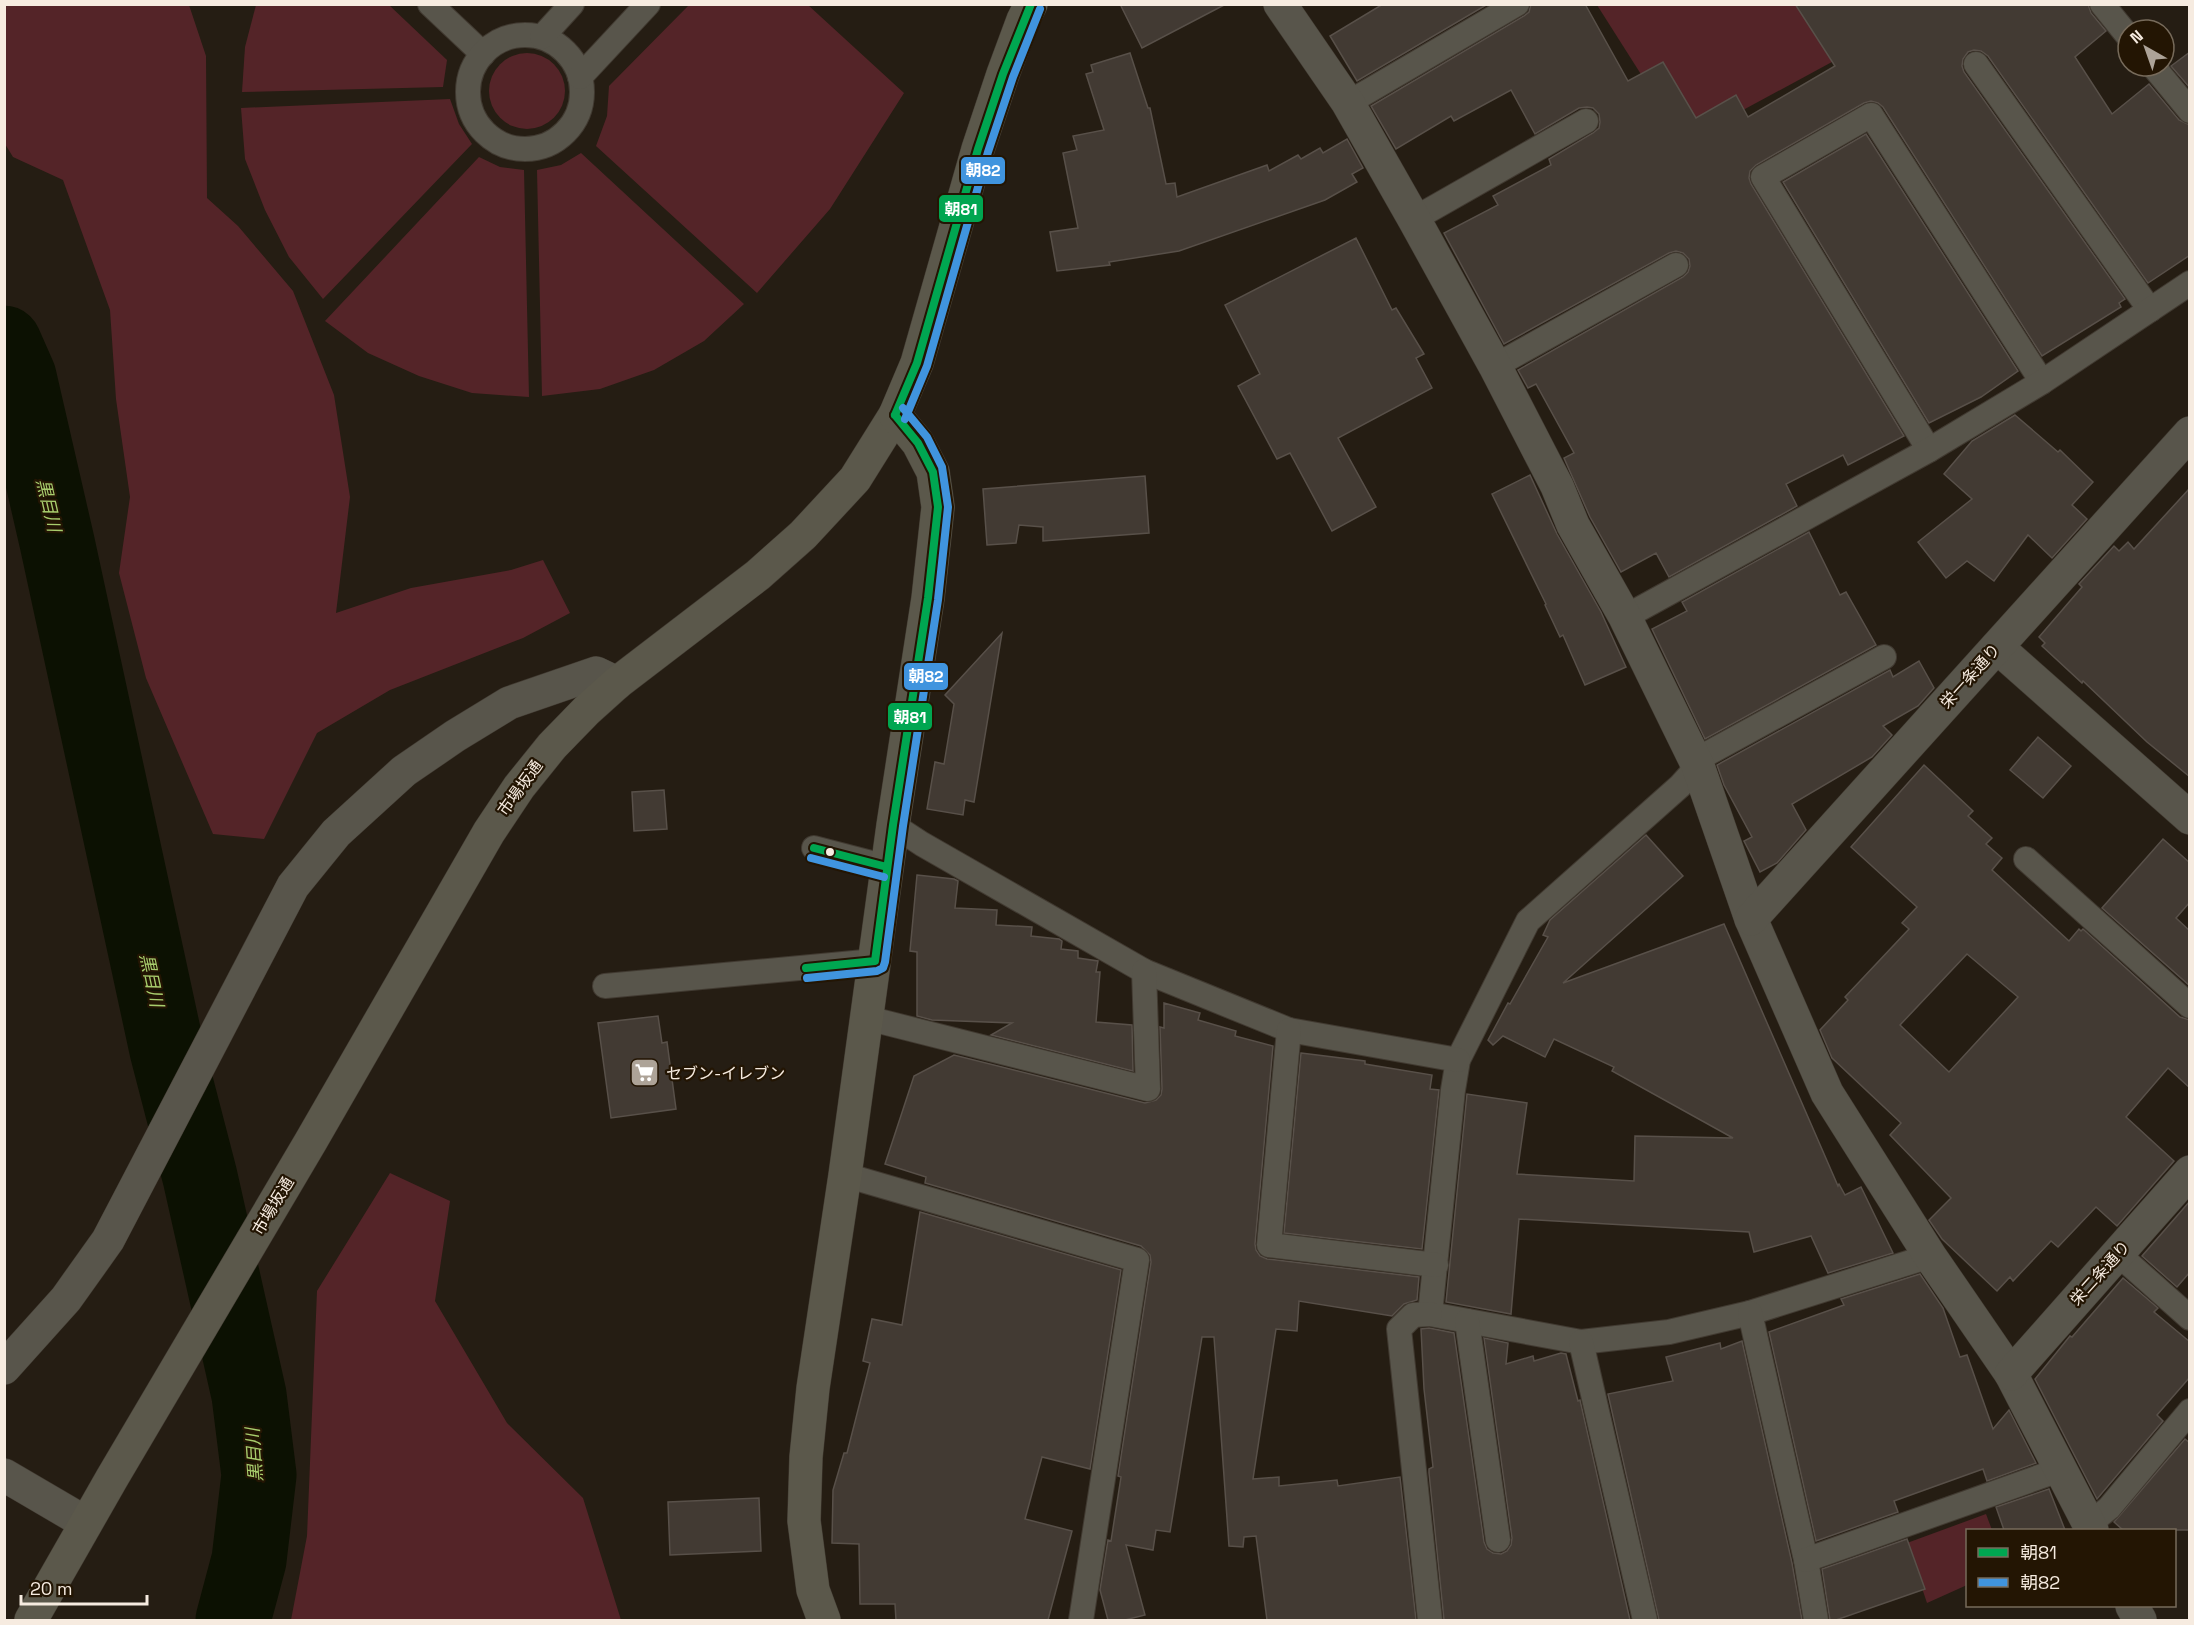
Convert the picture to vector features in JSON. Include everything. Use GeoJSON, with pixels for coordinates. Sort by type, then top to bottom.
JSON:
{"type":"FeatureCollection","features":[{"type":"Feature","properties":{"kind":"street","name":"市場坂通"},"geometry":{"type":"LineString","coordinates":[[32,1620],[112,1478],[311,1141],[489,832],[519,787],[552,746],[617,683],[758,575],[803,535],[855,478],[895,415],[917,363],[978,150],[1003,74],[1031,4]]}},
{"type":"Feature","properties":{"kind":"street"},"geometry":{"type":"LineString","coordinates":[[1280,4],[1348,103],[1414,219],[1495,366],[1557,486],[1574,525],[1625,617],[1698,766],[1750,919],[1827,1093],[1930,1256],[2011,1374],[2090,1527]]}},
{"type":"Feature","properties":{"kind":"street"},"geometry":{"type":"LineString","coordinates":[[824,1620],[813,1590],[804,1521],[813,1388],[893,825],[928,598],[938,507],[933,472],[918,443],[895,415]]}},
{"type":"Feature","properties":{"kind":"street","name":"栄一条通り"},"geometry":{"type":"LineString","coordinates":[[1750,919],[2190,433]]}},
{"type":"Feature","properties":{"kind":"street"},"geometry":{"type":"LineString","coordinates":[[1997,647],[2190,818]]}},
{"type":"Feature","properties":{"kind":"street"},"geometry":{"type":"LineString","coordinates":[[4,1368],[66,1299],[108,1240],[293,886],[336,833],[404,771],[454,736],[509,703],[596,673],[617,683]]}},
{"type":"Feature","properties":{"kind":"street","name":"栄二条通り"},"geometry":{"type":"LineString","coordinates":[[2011,1374],[2190,1172]]}},
{"type":"Feature","properties":{"kind":"street"},"geometry":{"type":"LineString","coordinates":[[4,1475],[86,1523]]}},
{"type":"Feature","properties":{"kind":"lane"},"geometry":{"type":"LineString","coordinates":[[430,4],[483,54]]}},
{"type":"Feature","properties":{"kind":"lane"},"geometry":{"type":"LineString","coordinates":[[542,37],[572,4]]}},
{"type":"Feature","properties":{"kind":"lane"},"geometry":{"type":"LineString","coordinates":[[580,76],[648,4]]}},
{"type":"Feature","properties":{"kind":"lane"},"geometry":{"type":"LineString","coordinates":[[1348,103],[1517,4]]}},
{"type":"Feature","properties":{"kind":"lane"},"geometry":{"type":"LineString","coordinates":[[2102,4],[2116,21]]}},
{"type":"Feature","properties":{"kind":"lane"},"geometry":{"type":"LineString","coordinates":[[522,35],[542,37],[559,46],[572,59],[580,76],[582,96],[578,114],[568,130],[554,142],[537,148],[518,149],[500,143],[485,133],[474,118],[469,100],[469,82],[483,54],[503,39],[522,35]]}},
{"type":"Feature","properties":{"kind":"lane"},"geometry":{"type":"LineString","coordinates":[[1976,64],[2150,310]]}},
{"type":"Feature","properties":{"kind":"lane"},"geometry":{"type":"LineString","coordinates":[[2163,78],[2190,111]]}},
{"type":"Feature","properties":{"kind":"lane"},"geometry":{"type":"LineString","coordinates":[[1929,450],[1763,177],[1871,115],[2042,382]]}},
{"type":"Feature","properties":{"kind":"lane"},"geometry":{"type":"LineString","coordinates":[[1414,219],[1586,121]]}},
{"type":"Feature","properties":{"kind":"lane"},"geometry":{"type":"LineString","coordinates":[[1495,366],[1676,264]]}},
{"type":"Feature","properties":{"kind":"lane"},"geometry":{"type":"LineString","coordinates":[[1625,617],[1929,450],[2042,382],[2190,283]]}},
{"type":"Feature","properties":{"kind":"lane"},"geometry":{"type":"LineString","coordinates":[[1430,1314],[1458,1060],[1528,921],[1680,786],[1705,755],[1884,657]]}},
{"type":"Feature","properties":{"kind":"lane"},"geometry":{"type":"LineString","coordinates":[[893,825],[922,844],[1144,971],[1289,1030],[1458,1060]]}},
{"type":"Feature","properties":{"kind":"lane"},"geometry":{"type":"LineString","coordinates":[[814,848],[887,867]]}},
{"type":"Feature","properties":{"kind":"lane"},"geometry":{"type":"LineString","coordinates":[[2026,859],[2190,1005]]}},
{"type":"Feature","properties":{"kind":"lane"},"geometry":{"type":"LineString","coordinates":[[605,986],[874,961]]}},
{"type":"Feature","properties":{"kind":"lane"},"geometry":{"type":"LineString","coordinates":[[867,1018],[1148,1089],[1144,971]]}},
{"type":"Feature","properties":{"kind":"lane"},"geometry":{"type":"LineString","coordinates":[[1289,1030],[1269,1245],[1436,1264]]}},
{"type":"Feature","properties":{"kind":"lane"},"geometry":{"type":"LineString","coordinates":[[845,1175],[1137,1260],[1081,1620]]}},
{"type":"Feature","properties":{"kind":"lane"},"geometry":{"type":"LineString","coordinates":[[2118,1254],[2190,1318]]}},
{"type":"Feature","properties":{"kind":"lane"},"geometry":{"type":"LineString","coordinates":[[1430,1620],[1399,1329],[1413,1315],[1430,1314],[1581,1342],[1669,1332],[1750,1312],[1930,1256]]}},
{"type":"Feature","properties":{"kind":"lane"},"geometry":{"type":"LineString","coordinates":[[1750,1312],[1806,1560],[1816,1620]]}},
{"type":"Feature","properties":{"kind":"lane"},"geometry":{"type":"LineString","coordinates":[[1467,1322],[1498,1540]]}},
{"type":"Feature","properties":{"kind":"lane"},"geometry":{"type":"LineString","coordinates":[[1581,1342],[1645,1620]]}},
{"type":"Feature","properties":{"kind":"lane"},"geometry":{"type":"LineString","coordinates":[[2090,1527],[2109,1508],[2190,1411]]}},
{"type":"Feature","properties":{"kind":"lane"},"geometry":{"type":"LineString","coordinates":[[1806,1560],[2059,1470]]}},
{"type":"Feature","properties":{"kind":"shaded area"},"geometry":{"type":"Polygon","coordinates":[[[5,4],[189,5],[206,56],[207,198],[238,226],[293,291],[334,395],[350,497],[336,613],[411,588],[511,570],[543,560],[570,613],[523,638],[390,690],[317,733],[264,839],[213,834],[146,678],[119,573],[130,497],[116,399],[110,310],[63,180],[13,157],[5,144],[5,4]]]}},
{"type":"Feature","properties":{"kind":"shaded area"},"geometry":{"type":"Polygon","coordinates":[[[256,5],[389,5],[447,60],[443,87],[242,92],[245,47],[256,5]]]}},
{"type":"Feature","properties":{"kind":"shaded area"},"geometry":{"type":"Polygon","coordinates":[[[689,5],[808,5],[904,93],[830,209],[757,293],[596,146],[607,116],[609,86],[689,5]]]}},
{"type":"Feature","properties":{"kind":"shaded area"},"geometry":{"type":"Polygon","coordinates":[[[1597,5],[1825,5],[1854,50],[1684,142],[1597,5]]]}},
{"type":"Feature","properties":{"kind":"shaded area"},"geometry":{"type":"Polygon","coordinates":[[[520,53],[534,53],[548,59],[559,70],[565,84],[562,106],[554,118],[534,129],[520,129],[506,123],[495,112],[489,98],[489,84],[495,70],[506,59],[520,53]]]}},
{"type":"Feature","properties":{"kind":"shaded area"},"geometry":{"type":"Polygon","coordinates":[[[450,99],[459,124],[472,144],[323,299],[289,257],[265,210],[245,159],[241,108],[450,99]]]}},
{"type":"Feature","properties":{"kind":"shaded area"},"geometry":{"type":"Polygon","coordinates":[[[581,153],[744,304],[704,341],[654,370],[600,389],[542,396],[537,170],[561,165],[581,153]]]}},
{"type":"Feature","properties":{"kind":"shaded area"},"geometry":{"type":"Polygon","coordinates":[[[479,157],[500,167],[524,170],[529,397],[472,393],[419,376],[368,353],[325,321],[479,157]]]}},
{"type":"Feature","properties":{"kind":"shaded area"},"geometry":{"type":"Polygon","coordinates":[[[390,1173],[450,1201],[435,1301],[507,1423],[583,1498],[621,1620],[291,1620],[307,1536],[317,1291],[390,1173]]]}},
{"type":"Feature","properties":{"kind":"shaded area"},"geometry":{"type":"Polygon","coordinates":[[[1986,1514],[1992,1529],[1966,1529],[1966,1585],[1927,1603],[1907,1543],[1986,1514]]]}},
{"type":"Feature","properties":{"kind":"building"},"geometry":{"type":"Polygon","coordinates":[[[1120,4],[1226,4],[1142,48],[1120,4]]]}},
{"type":"Feature","properties":{"kind":"building"},"geometry":{"type":"Polygon","coordinates":[[[1383,4],[1488,4],[1357,81],[1330,36],[1383,4]]]}},
{"type":"Feature","properties":{"kind":"building"},"geometry":{"type":"Polygon","coordinates":[[[1531,4],[1585,4],[1628,81],[1663,62],[1696,118],[1736,95],[1748,117],[1835,66],[1795,4],[2088,4],[2091,13],[2106,31],[2075,57],[2112,114],[2149,84],[2179,120],[2190,125],[2190,255],[2148,283],[1988,56],[1981,51],[1968,52],[1963,59],[1964,72],[2125,299],[2119,303],[2121,307],[2042,356],[1883,107],[1871,101],[1864,103],[1756,165],[1750,171],[1749,178],[1904,436],[1848,465],[1843,455],[1786,484],[1797,506],[1669,577],[1656,553],[1621,572],[1590,517],[1564,458],[1574,453],[1536,384],[1528,388],[1518,370],[1683,277],[1690,266],[1689,259],[1683,253],[1676,251],[1669,253],[1504,344],[1444,233],[1498,205],[1493,196],[1551,165],[1549,159],[1593,133],[1599,128],[1599,114],[1593,108],[1579,108],[1535,134],[1511,90],[1454,121],[1451,116],[1396,149],[1371,106],[1524,16],[1529,12],[1531,4]]]}},
{"type":"Feature","properties":{"kind":"building"},"geometry":{"type":"Polygon","coordinates":[[[2190,52],[2190,88],[2176,72],[2176,62],[2190,52]]]}},
{"type":"Feature","properties":{"kind":"building"},"geometry":{"type":"Polygon","coordinates":[[[1130,53],[1148,108],[1150,108],[1166,184],[1175,183],[1177,197],[1267,165],[1269,171],[1298,155],[1301,159],[1320,148],[1323,153],[1347,139],[1363,168],[1352,174],[1357,182],[1325,200],[1179,251],[1109,262],[1110,265],[1057,271],[1050,232],[1078,228],[1063,153],[1077,150],[1073,136],[1104,130],[1086,74],[1093,72],[1091,65],[1130,53]]]}},
{"type":"Feature","properties":{"kind":"building"},"geometry":{"type":"Polygon","coordinates":[[[1866,134],[2018,371],[1981,397],[1929,423],[1783,182],[1866,134]]]}},
{"type":"Feature","properties":{"kind":"building"},"geometry":{"type":"Polygon","coordinates":[[[1356,238],[1392,310],[1396,308],[1424,354],[1416,358],[1432,388],[1338,438],[1376,507],[1332,531],[1290,453],[1277,459],[1238,386],[1260,374],[1225,305],[1356,238]]]}},
{"type":"Feature","properties":{"kind":"building"},"geometry":{"type":"Polygon","coordinates":[[[2015,415],[2058,452],[2060,450],[2093,482],[2072,505],[2087,519],[2052,558],[2028,535],[1994,581],[1967,561],[1946,578],[1918,542],[1972,499],[1944,474],[1972,441],[2015,415]]]}},
{"type":"Feature","properties":{"kind":"building"},"geometry":{"type":"Polygon","coordinates":[[[1530,475],[1557,534],[1601,612],[1626,667],[1585,685],[1563,635],[1560,637],[1492,494],[1530,475]]]}},
{"type":"Feature","properties":{"kind":"building"},"geometry":{"type":"Polygon","coordinates":[[[1145,476],[1149,533],[1043,541],[1043,527],[1019,525],[1016,543],[987,545],[983,489],[1145,476]]]}},
{"type":"Feature","properties":{"kind":"building"},"geometry":{"type":"Polygon","coordinates":[[[2190,488],[2190,777],[2147,742],[2083,681],[2082,683],[2042,646],[2045,643],[2039,637],[2082,587],[2079,584],[2114,546],[2119,551],[2128,542],[2134,549],[2190,488]]]}},
{"type":"Feature","properties":{"kind":"building"},"geometry":{"type":"Polygon","coordinates":[[[1809,532],[1840,595],[1846,592],[1876,645],[1705,739],[1652,629],[1687,611],[1682,602],[1809,532]]]}},
{"type":"Feature","properties":{"kind":"building"},"geometry":{"type":"Polygon","coordinates":[[[1002,633],[974,802],[965,800],[963,815],[927,809],[935,762],[944,764],[954,704],[945,695],[1002,633]]]}},
{"type":"Feature","properties":{"kind":"building"},"geometry":{"type":"Polygon","coordinates":[[[1919,661],[1934,688],[1918,706],[1883,726],[1892,735],[1872,757],[1792,804],[1806,830],[1777,863],[1760,872],[1744,841],[1752,837],[1724,785],[1717,765],[1890,670],[1893,677],[1919,661]]]}},
{"type":"Feature","properties":{"kind":"building"},"geometry":{"type":"Polygon","coordinates":[[[2038,737],[2071,766],[2043,798],[2010,770],[2038,737]]]}},
{"type":"Feature","properties":{"kind":"building"},"geometry":{"type":"Polygon","coordinates":[[[1924,765],[1973,811],[1968,816],[1992,838],[1986,844],[2002,858],[1992,870],[2069,941],[2079,929],[2081,931],[2083,929],[2180,1017],[2190,1020],[2190,1088],[2168,1068],[2126,1117],[2174,1161],[2117,1226],[2096,1207],[2058,1247],[2051,1241],[2013,1281],[2010,1277],[1997,1291],[1942,1239],[1929,1220],[1951,1198],[1890,1135],[1901,1123],[1832,1058],[1820,1030],[1848,1000],[1845,997],[1909,929],[1902,923],[1917,907],[1851,847],[1924,765]],[[1967,954],[1900,1025],[1949,1072],[2018,997],[1967,954]]]}},
{"type":"Feature","properties":{"kind":"building"},"geometry":{"type":"Polygon","coordinates":[[[664,790],[667,829],[634,831],[632,792],[664,790]]]}},
{"type":"Feature","properties":{"kind":"building"},"geometry":{"type":"Polygon","coordinates":[[[1646,835],[1683,876],[1563,983],[1724,924],[1838,1186],[1839,1184],[1845,1195],[1861,1187],[1893,1253],[1828,1273],[1811,1236],[1754,1252],[1749,1232],[1519,1219],[1511,1314],[1446,1302],[1467,1094],[1527,1103],[1517,1174],[1634,1181],[1635,1136],[1733,1138],[1612,1071],[1614,1067],[1554,1039],[1545,1057],[1503,1036],[1493,1045],[1488,1040],[1548,937],[1543,935],[1550,920],[1646,835]]]}},
{"type":"Feature","properties":{"kind":"building"},"geometry":{"type":"Polygon","coordinates":[[[2163,839],[2190,863],[2190,902],[2176,918],[2190,931],[2190,986],[2102,908],[2163,839]]]}},
{"type":"Feature","properties":{"kind":"building"},"geometry":{"type":"Polygon","coordinates":[[[917,875],[958,881],[955,908],[997,910],[996,925],[1032,927],[1031,936],[1059,939],[1062,941],[1061,949],[1078,951],[1078,958],[1098,961],[1096,972],[1100,972],[1096,1022],[1132,1025],[1133,1071],[991,1035],[1012,1023],[932,1020],[917,1016],[917,952],[910,951],[917,875]]]}},
{"type":"Feature","properties":{"kind":"building"},"geometry":{"type":"Polygon","coordinates":[[[1164,1003],[1200,1013],[1198,1020],[1236,1031],[1235,1036],[1273,1046],[1255,1244],[1260,1256],[1267,1259],[1419,1277],[1417,1300],[1404,1304],[1392,1316],[1299,1301],[1297,1331],[1276,1329],[1253,1479],[1279,1477],[1279,1486],[1337,1480],[1338,1486],[1400,1477],[1416,1620],[1267,1620],[1256,1536],[1244,1537],[1243,1547],[1229,1546],[1214,1337],[1202,1337],[1170,1532],[1156,1530],[1153,1550],[1126,1545],[1145,1615],[1125,1620],[1108,1620],[1100,1590],[1108,1540],[1111,1541],[1121,1477],[1118,1476],[1151,1262],[1150,1255],[1141,1246],[925,1183],[926,1177],[885,1164],[914,1076],[954,1055],[1145,1103],[1156,1100],[1161,1095],[1162,1089],[1160,1027],[1164,1028],[1164,1003]]]}},
{"type":"Feature","properties":{"kind":"building"},"geometry":{"type":"Polygon","coordinates":[[[658,1016],[662,1043],[667,1042],[676,1109],[611,1118],[598,1023],[658,1016]]]}},
{"type":"Feature","properties":{"kind":"building"},"geometry":{"type":"Polygon","coordinates":[[[1301,1053],[1365,1061],[1365,1064],[1432,1075],[1430,1089],[1439,1090],[1422,1249],[1284,1233],[1301,1053]]]}},
{"type":"Feature","properties":{"kind":"building"},"geometry":{"type":"Polygon","coordinates":[[[2190,1201],[2190,1272],[2177,1287],[2142,1256],[2190,1201]]]}},
{"type":"Feature","properties":{"kind":"building"},"geometry":{"type":"Polygon","coordinates":[[[920,1212],[1121,1270],[1090,1469],[1042,1457],[1025,1519],[1072,1531],[1048,1620],[896,1620],[895,1604],[860,1604],[859,1544],[832,1543],[833,1490],[844,1453],[847,1453],[870,1363],[863,1361],[872,1319],[902,1325],[920,1212]]]}},
{"type":"Feature","properties":{"kind":"building"},"geometry":{"type":"Polygon","coordinates":[[[1920,1274],[1943,1308],[1960,1357],[1967,1355],[1993,1429],[2009,1410],[2036,1463],[1987,1481],[1983,1469],[1894,1501],[1898,1512],[1816,1541],[1769,1332],[1844,1305],[1841,1299],[1920,1274]]]}},
{"type":"Feature","properties":{"kind":"building"},"geometry":{"type":"Polygon","coordinates":[[[2123,1278],[2158,1308],[2154,1312],[2190,1342],[2190,1377],[2157,1415],[2163,1421],[2097,1499],[2035,1379],[2070,1336],[2072,1337],[2123,1278]]]}},
{"type":"Feature","properties":{"kind":"building"},"geometry":{"type":"Polygon","coordinates":[[[1429,1328],[1454,1333],[1484,1542],[1487,1549],[1493,1553],[1501,1554],[1507,1551],[1512,1538],[1484,1338],[1508,1343],[1506,1364],[1533,1356],[1534,1361],[1561,1353],[1566,1354],[1578,1401],[1580,1400],[1630,1620],[1444,1620],[1429,1473],[1429,1469],[1433,1467],[1424,1389],[1421,1329],[1429,1328]]]}},
{"type":"Feature","properties":{"kind":"building"},"geometry":{"type":"Polygon","coordinates":[[[1742,1341],[1792,1563],[1802,1620],[1659,1620],[1608,1394],[1673,1381],[1666,1357],[1720,1343],[1721,1349],[1742,1341]]]}},
{"type":"Feature","properties":{"kind":"building"},"geometry":{"type":"Polygon","coordinates":[[[2185,1439],[2190,1443],[2190,1530],[2122,1529],[2114,1522],[2185,1439]]]}},
{"type":"Feature","properties":{"kind":"building"},"geometry":{"type":"Polygon","coordinates":[[[2049,1489],[2065,1529],[2004,1529],[1996,1507],[2049,1489]]]}},
{"type":"Feature","properties":{"kind":"building"},"geometry":{"type":"Polygon","coordinates":[[[759,1498],[761,1551],[670,1555],[668,1502],[759,1498]]]}},
{"type":"Feature","properties":{"kind":"building"},"geometry":{"type":"Polygon","coordinates":[[[1907,1539],[1925,1589],[1836,1620],[1830,1620],[1822,1569],[1907,1539]]]}},
{"type":"Feature","properties":{"kind":"waterway","name":"黒目川"},"geometry":{"type":"LineString","coordinates":[[4,343],[19,377],[167,1050],[200,1177],[249,1395],[259,1475],[249,1560],[233,1620]]}},
{"type":"Feature","properties":{"kind":"transit line","name":"朝81"},"geometry":{"type":"LineString","coordinates":[[895,415],[917,363],[978,149],[1003,74],[1031,4]]}},
{"type":"Feature","properties":{"kind":"transit line","name":"朝82"},"geometry":{"type":"LineString","coordinates":[[905,419],[927,366],[988,152],[1013,77],[1040,9]]}},
{"type":"Feature","properties":{"kind":"transit line","name":"朝82"},"geometry":{"type":"LineString","coordinates":[[807,978],[877,971],[883,968],[885,962],[903,826],[938,600],[948,507],[942,467],[927,437],[903,408]]}},
{"type":"Feature","properties":{"kind":"transit line","name":"朝81"},"geometry":{"type":"LineString","coordinates":[[806,968],[875,961],[893,825],[928,598],[938,507],[933,472],[918,443],[895,415]]}},
{"type":"Feature","properties":{"kind":"transit line","name":"朝81"},"geometry":{"type":"LineString","coordinates":[[814,848],[887,867]]}},
{"type":"Feature","properties":{"kind":"transit line","name":"朝82"},"geometry":{"type":"LineString","coordinates":[[811,858],[884,877]]}},
{"type":"Feature","properties":{"kind":"place","name":"セブン-イレブン"},"geometry":{"type":"Point","coordinates":[645,1073]}}]}
